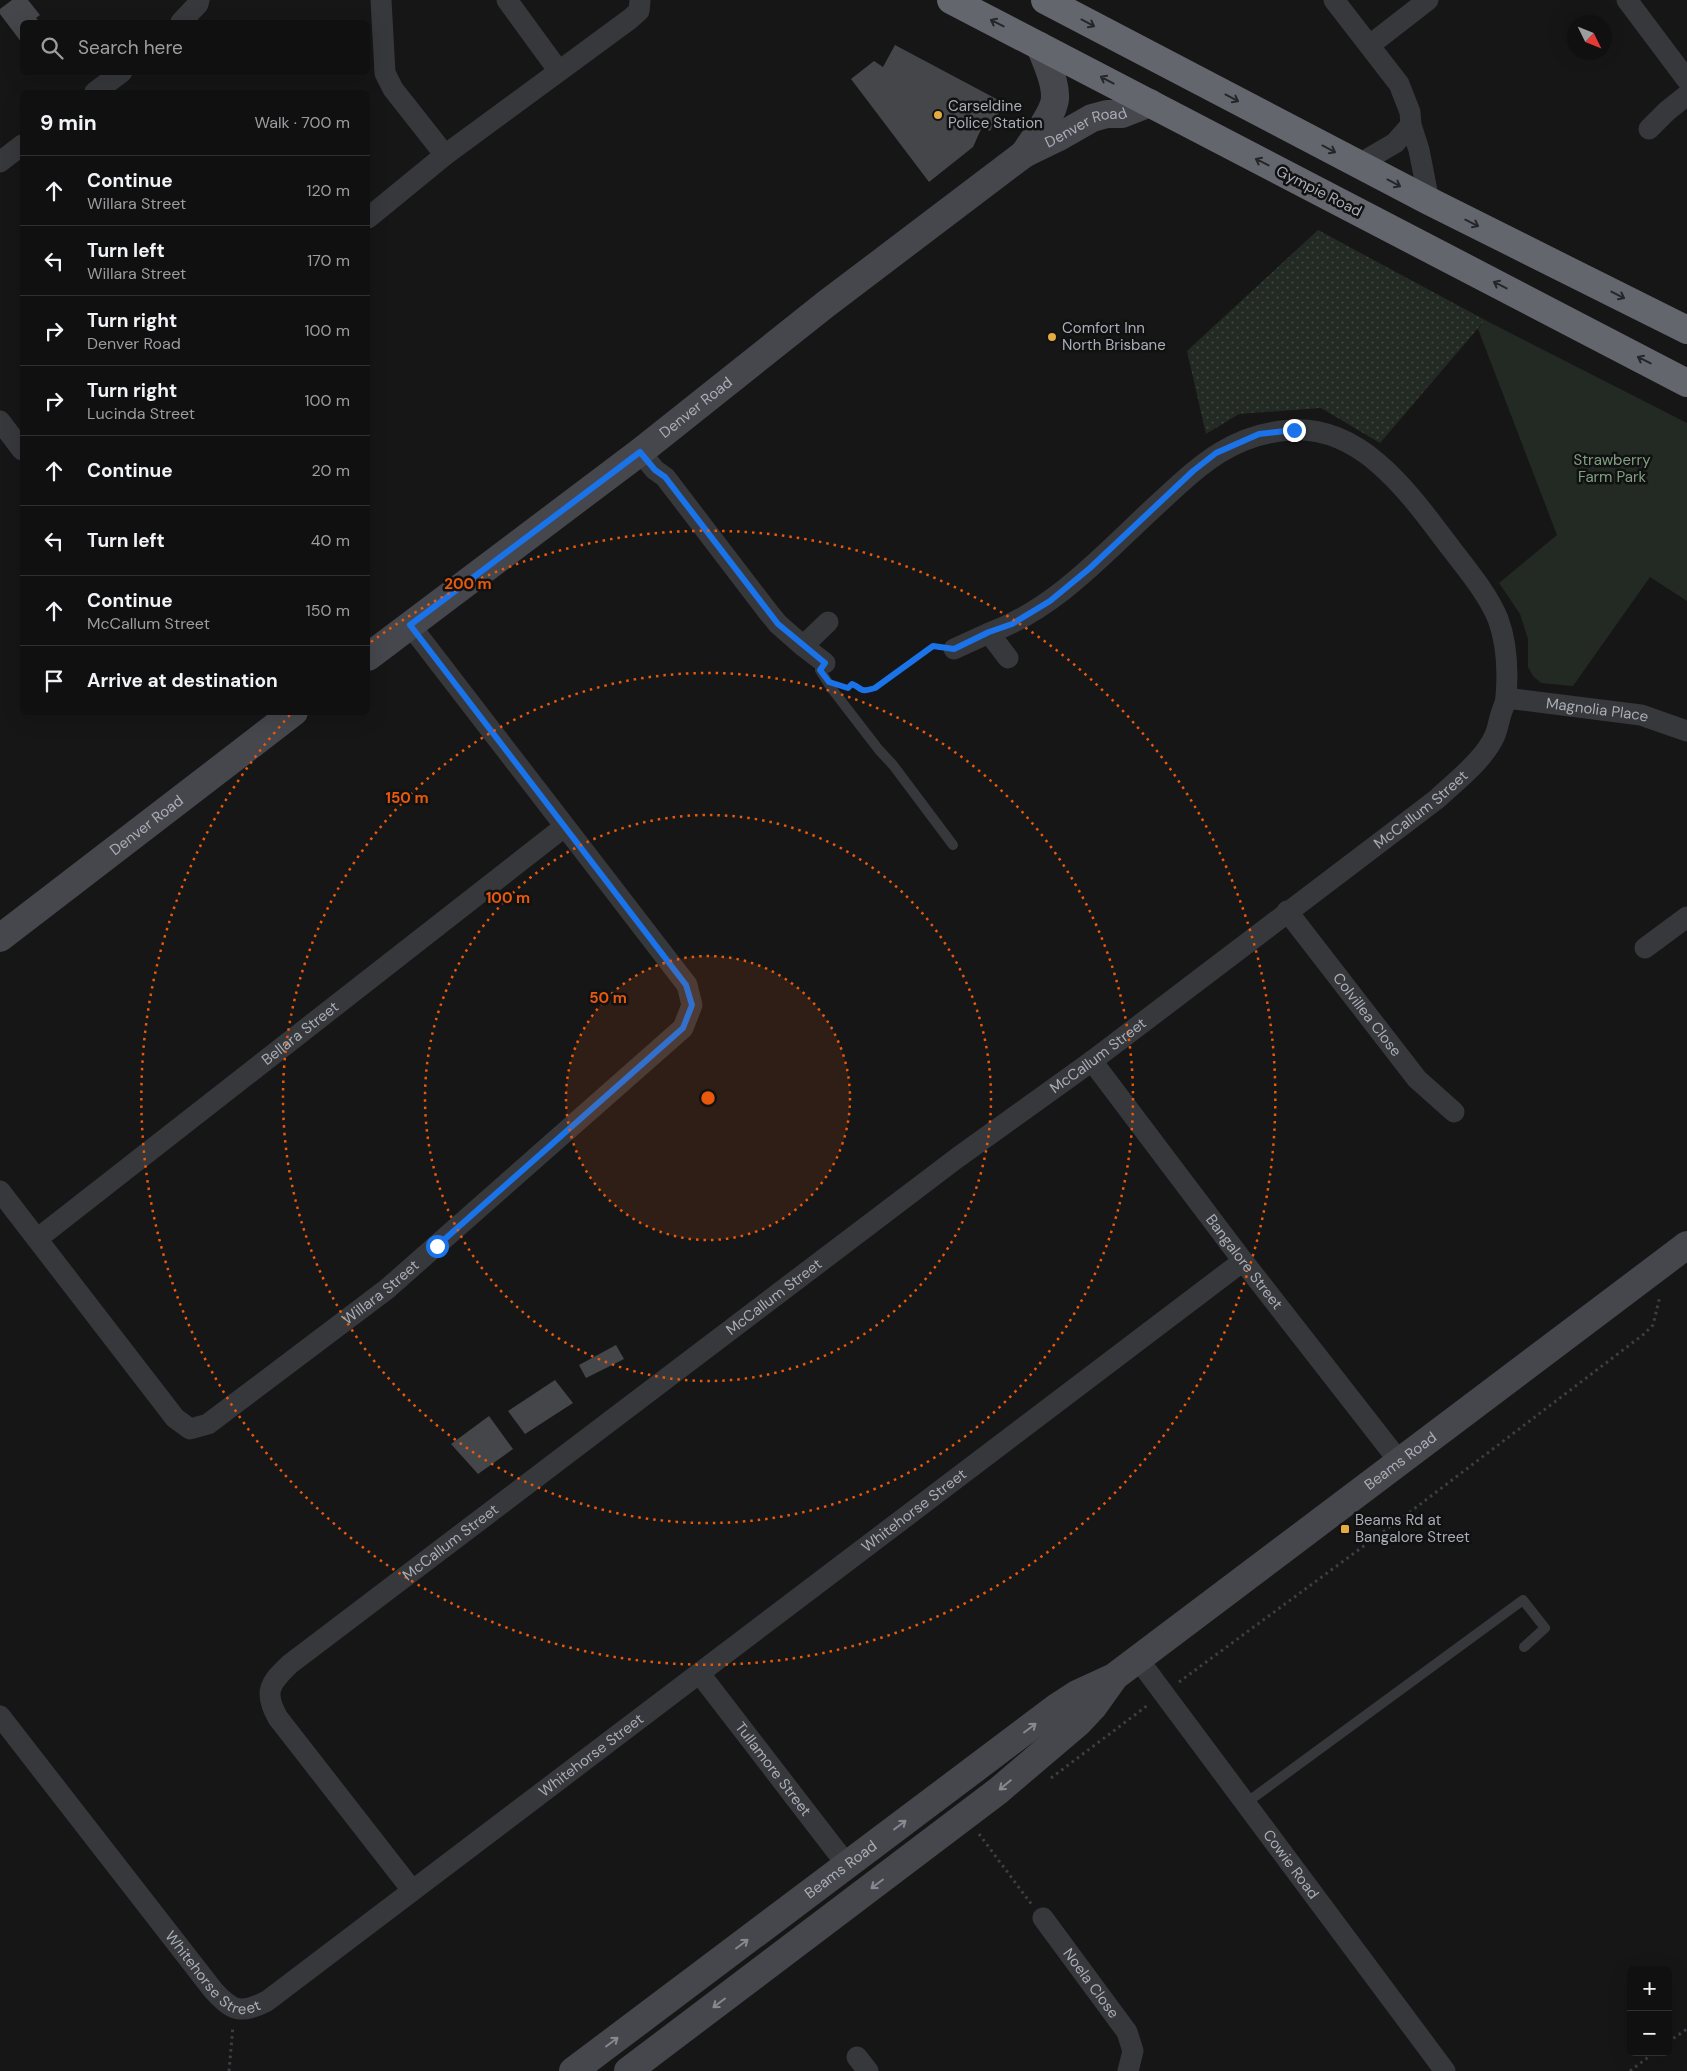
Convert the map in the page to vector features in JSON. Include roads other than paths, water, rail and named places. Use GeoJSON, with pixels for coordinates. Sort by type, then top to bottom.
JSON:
{"type":"FeatureCollection","features":[{"type":"Feature","properties":{"kind":"highway","name":"Gympie Road"},"geometry":{"type":"LineString","coordinates":[[951,0],[1687,383]]}},
{"type":"Feature","properties":{"kind":"highway"},"geometry":{"type":"LineString","coordinates":[[1045,0],[1429,201],[1687,330]]}},
{"type":"Feature","properties":{"kind":"main road","name":"Denver Road"},"geometry":{"type":"LineString","coordinates":[[1024,154],[1050,114],[1054,100],[1054,87],[1040,46]]}},
{"type":"Feature","properties":{"kind":"main road","name":"Denver Road"},"geometry":{"type":"LineString","coordinates":[[370,655],[640,452],[826,304],[1024,154],[1058,138],[1092,118],[1107,114],[1122,114],[1150,103]]}},
{"type":"Feature","properties":{"kind":"main road","name":"Denver Road"},"geometry":{"type":"LineString","coordinates":[[0,938],[290,715]]}},
{"type":"Feature","properties":{"kind":"main road","name":"Beams Road"},"geometry":{"type":"LineString","coordinates":[[573,2071],[1057,1707],[1078,1694],[1114,1677],[1687,1245]]}},
{"type":"Feature","properties":{"kind":"main road","name":"Beams Road"},"geometry":{"type":"LineString","coordinates":[[628,2071],[998,1792],[1079,1722],[1093,1707],[1114,1677]]}},
{"type":"Feature","properties":{"kind":"street"},"geometry":{"type":"LineString","coordinates":[[183,20],[198,4],[199,0]]}},
{"type":"Feature","properties":{"kind":"street"},"geometry":{"type":"LineString","coordinates":[[381,0],[386,73],[393,89],[445,156]]}},
{"type":"Feature","properties":{"kind":"street"},"geometry":{"type":"LineString","coordinates":[[507,0],[558,70]]}},
{"type":"Feature","properties":{"kind":"street"},"geometry":{"type":"LineString","coordinates":[[370,216],[445,156],[558,70],[640,11],[640,0]]}},
{"type":"Feature","properties":{"kind":"street"},"geometry":{"type":"LineString","coordinates":[[1334,0],[1399,84],[1410,112],[1411,126],[1419,150],[1429,201]]}},
{"type":"Feature","properties":{"kind":"street"},"geometry":{"type":"LineString","coordinates":[[1370,45],[1428,0]]}},
{"type":"Feature","properties":{"kind":"street"},"geometry":{"type":"LineString","coordinates":[[1627,0],[1687,80]]}},
{"type":"Feature","properties":{"kind":"street"},"geometry":{"type":"LineString","coordinates":[[98,90],[118,75]]}},
{"type":"Feature","properties":{"kind":"street"},"geometry":{"type":"LineString","coordinates":[[1649,129],[1666,111],[1687,95]]}},
{"type":"Feature","properties":{"kind":"street"},"geometry":{"type":"LineString","coordinates":[[1359,164],[1395,143],[1411,126]]}},
{"type":"Feature","properties":{"kind":"street"},"geometry":{"type":"LineString","coordinates":[[0,162],[20,147]]}},
{"type":"Feature","properties":{"kind":"street"},"geometry":{"type":"LineString","coordinates":[[0,421],[20,447]]}},
{"type":"Feature","properties":{"kind":"street","name":"McCallum Street"},"geometry":{"type":"LineString","coordinates":[[412,1890],[278,1718],[271,1706],[269,1693],[274,1680],[298,1658],[956,1158],[1092,1060],[1437,799],[1472,768],[1495,736],[1506,698],[1505,646],[1497,618],[1474,579],[1411,497],[1390,473],[1350,444],[1324,434],[1294,430],[1259,434],[1216,453],[1193,471],[1090,568],[1050,601],[1012,624],[989,632],[954,649]]}},
{"type":"Feature","properties":{"kind":"street"},"geometry":{"type":"LineString","coordinates":[[640,452],[655,470],[665,477],[778,624],[803,646],[827,672]]}},
{"type":"Feature","properties":{"kind":"street"},"geometry":{"type":"LineString","coordinates":[[803,646],[828,622]]}},
{"type":"Feature","properties":{"kind":"street","name":"Willara Street"},"geometry":{"type":"LineString","coordinates":[[0,1191],[175,1418],[190,1429],[208,1424],[387,1289],[683,1028],[692,1005],[686,985],[410,625]]}},
{"type":"Feature","properties":{"kind":"street"},"geometry":{"type":"LineString","coordinates":[[989,632],[1008,658]]}},
{"type":"Feature","properties":{"kind":"street","name":"Magnolia Place"},"geometry":{"type":"LineString","coordinates":[[1506,698],[1641,715],[1687,731]]}},
{"type":"Feature","properties":{"kind":"street","name":"Bellara Street"},"geometry":{"type":"LineString","coordinates":[[37,1239],[564,827]]}},
{"type":"Feature","properties":{"kind":"street","name":"Colvillea Close"},"geometry":{"type":"LineString","coordinates":[[1287,911],[1417,1079],[1454,1112]]}},
{"type":"Feature","properties":{"kind":"street"},"geometry":{"type":"LineString","coordinates":[[1644,948],[1687,917]]}},
{"type":"Feature","properties":{"kind":"street","name":"Bangalore Street"},"geometry":{"type":"LineString","coordinates":[[1092,1060],[1243,1261],[1399,1461]]}},
{"type":"Feature","properties":{"kind":"street","name":"Whitehorse Street"},"geometry":{"type":"LineString","coordinates":[[0,1716],[223,2002],[236,2010],[252,2009],[267,2000],[700,1674],[1243,1261]]}},
{"type":"Feature","properties":{"kind":"street","name":"Cowie Road"},"geometry":{"type":"LineString","coordinates":[[1138,1659],[1445,2071]]}},
{"type":"Feature","properties":{"kind":"street","name":"Tullamore Street"},"geometry":{"type":"LineString","coordinates":[[700,1674],[847,1865]]}},
{"type":"Feature","properties":{"kind":"street","name":"Noela Close"},"geometry":{"type":"LineString","coordinates":[[1043,1918],[1127,2032],[1130,2061]]}},
{"type":"Feature","properties":{"kind":"lane"},"geometry":{"type":"LineString","coordinates":[[827,672],[832,689],[878,750],[893,765],[952,845]]}},
{"type":"Feature","properties":{"kind":"lane"},"geometry":{"type":"LineString","coordinates":[[1246,1803],[1523,1600],[1545,1628],[1524,1647]]}},
{"type":"Feature","properties":{"kind":"place","name":"Carseldine Police Station"},"geometry":{"type":"Point","coordinates":[938,115]}},
{"type":"Feature","properties":{"kind":"place","name":"Comfort Inn North Brisbane"},"geometry":{"type":"Point","coordinates":[1052,337]}},
{"type":"Feature","properties":{"kind":"place","name":"Beams Rd at Bangalore Street"},"geometry":{"type":"Point","coordinates":[1345,1529]}},
{"type":"Feature","properties":{"kind":"park label","name":"Strawberry Farm Park"},"geometry":{"type":"Point","coordinates":[1612,468]}}]}
